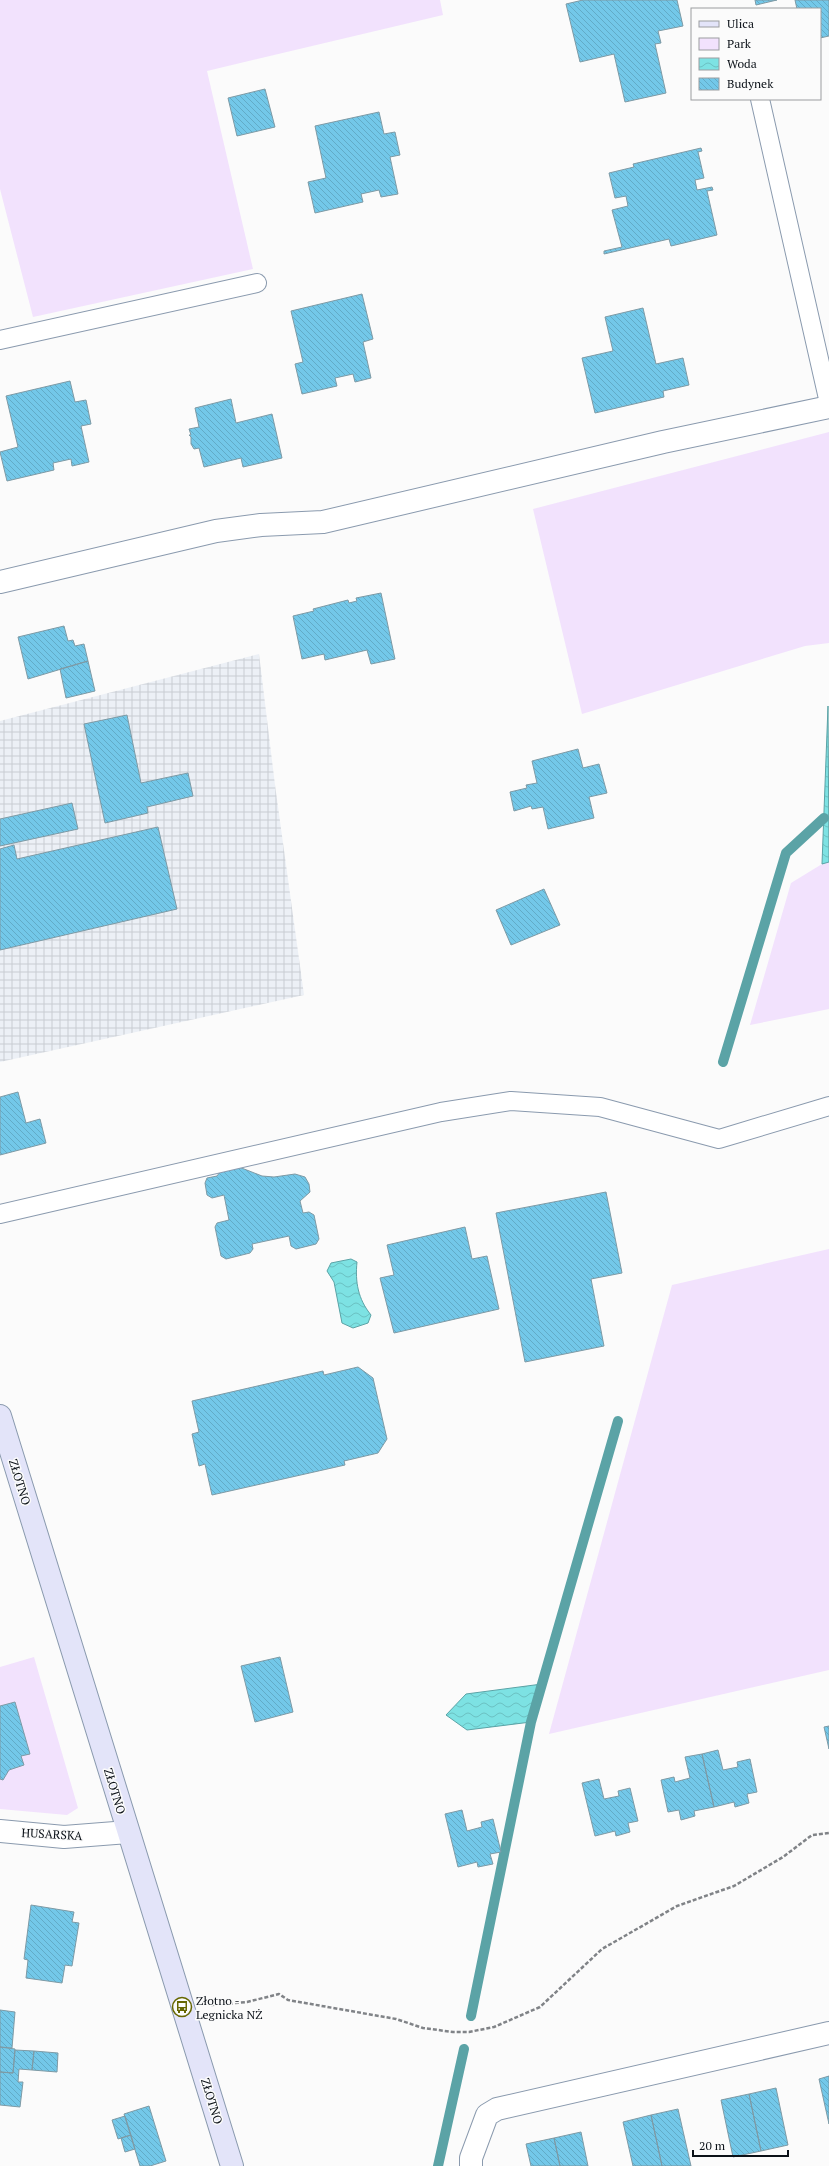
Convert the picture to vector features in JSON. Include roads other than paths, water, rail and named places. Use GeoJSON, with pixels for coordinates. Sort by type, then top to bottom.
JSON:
{"type":"FeatureCollection","features":[{"type":"Feature","properties":{"kind":"street"},"geometry":{"type":"LineString","coordinates":[[0,582],[216,531],[261,525],[323,522],[663,442],[829,407]]}},
{"type":"Feature","properties":{"kind":"street","name":"ZŁOTNO"},"geometry":{"type":"LineString","coordinates":[[0,1416],[232,2166]]}},
{"type":"Feature","properties":{"kind":"street","name":"HUSARSKA"},"geometry":{"type":"LineString","coordinates":[[0,1831],[64,1837],[128,1832]]}},
{"type":"Feature","properties":{"kind":"street"},"geometry":{"type":"LineString","coordinates":[[471,2166],[471,2158],[487,2115],[497,2109],[829,2033]]}},
{"type":"Feature","properties":{"kind":"lane"},"geometry":{"type":"LineString","coordinates":[[760,100],[829,403]]}},
{"type":"Feature","properties":{"kind":"lane"},"geometry":{"type":"LineString","coordinates":[[0,340],[257,283]]}},
{"type":"Feature","properties":{"kind":"lane"},"geometry":{"type":"LineString","coordinates":[[0,1214],[441,1112],[511,1101],[600,1108],[719,1139],[829,1106]]}},
{"type":"Feature","properties":{"kind":"water"},"geometry":{"type":"Polygon","coordinates":[[[828,706],[829,862],[822,864],[828,706]]]}},
{"type":"Feature","properties":{"kind":"water"},"geometry":{"type":"Polygon","coordinates":[[[351,1259],[357,1262],[358,1290],[363,1303],[371,1315],[368,1323],[353,1328],[342,1323],[334,1282],[327,1271],[331,1263],[351,1259]]]}},
{"type":"Feature","properties":{"kind":"water"},"geometry":{"type":"Polygon","coordinates":[[[542,1684],[531,1722],[467,1730],[446,1715],[466,1694],[542,1684]]]}},
{"type":"Feature","properties":{"kind":"waterway"},"geometry":{"type":"LineString","coordinates":[[723,1062],[786,853],[824,818]]}},
{"type":"Feature","properties":{"kind":"waterway"},"geometry":{"type":"LineString","coordinates":[[471,2016],[531,1722],[618,1421]]}},
{"type":"Feature","properties":{"kind":"waterway"},"geometry":{"type":"LineString","coordinates":[[438,2166],[464,2049]]}},
{"type":"Feature","properties":{"kind":"place","name":"Złotno - Legnicka NŻ"},"geometry":{"type":"Point","coordinates":[182,2007]}}]}
